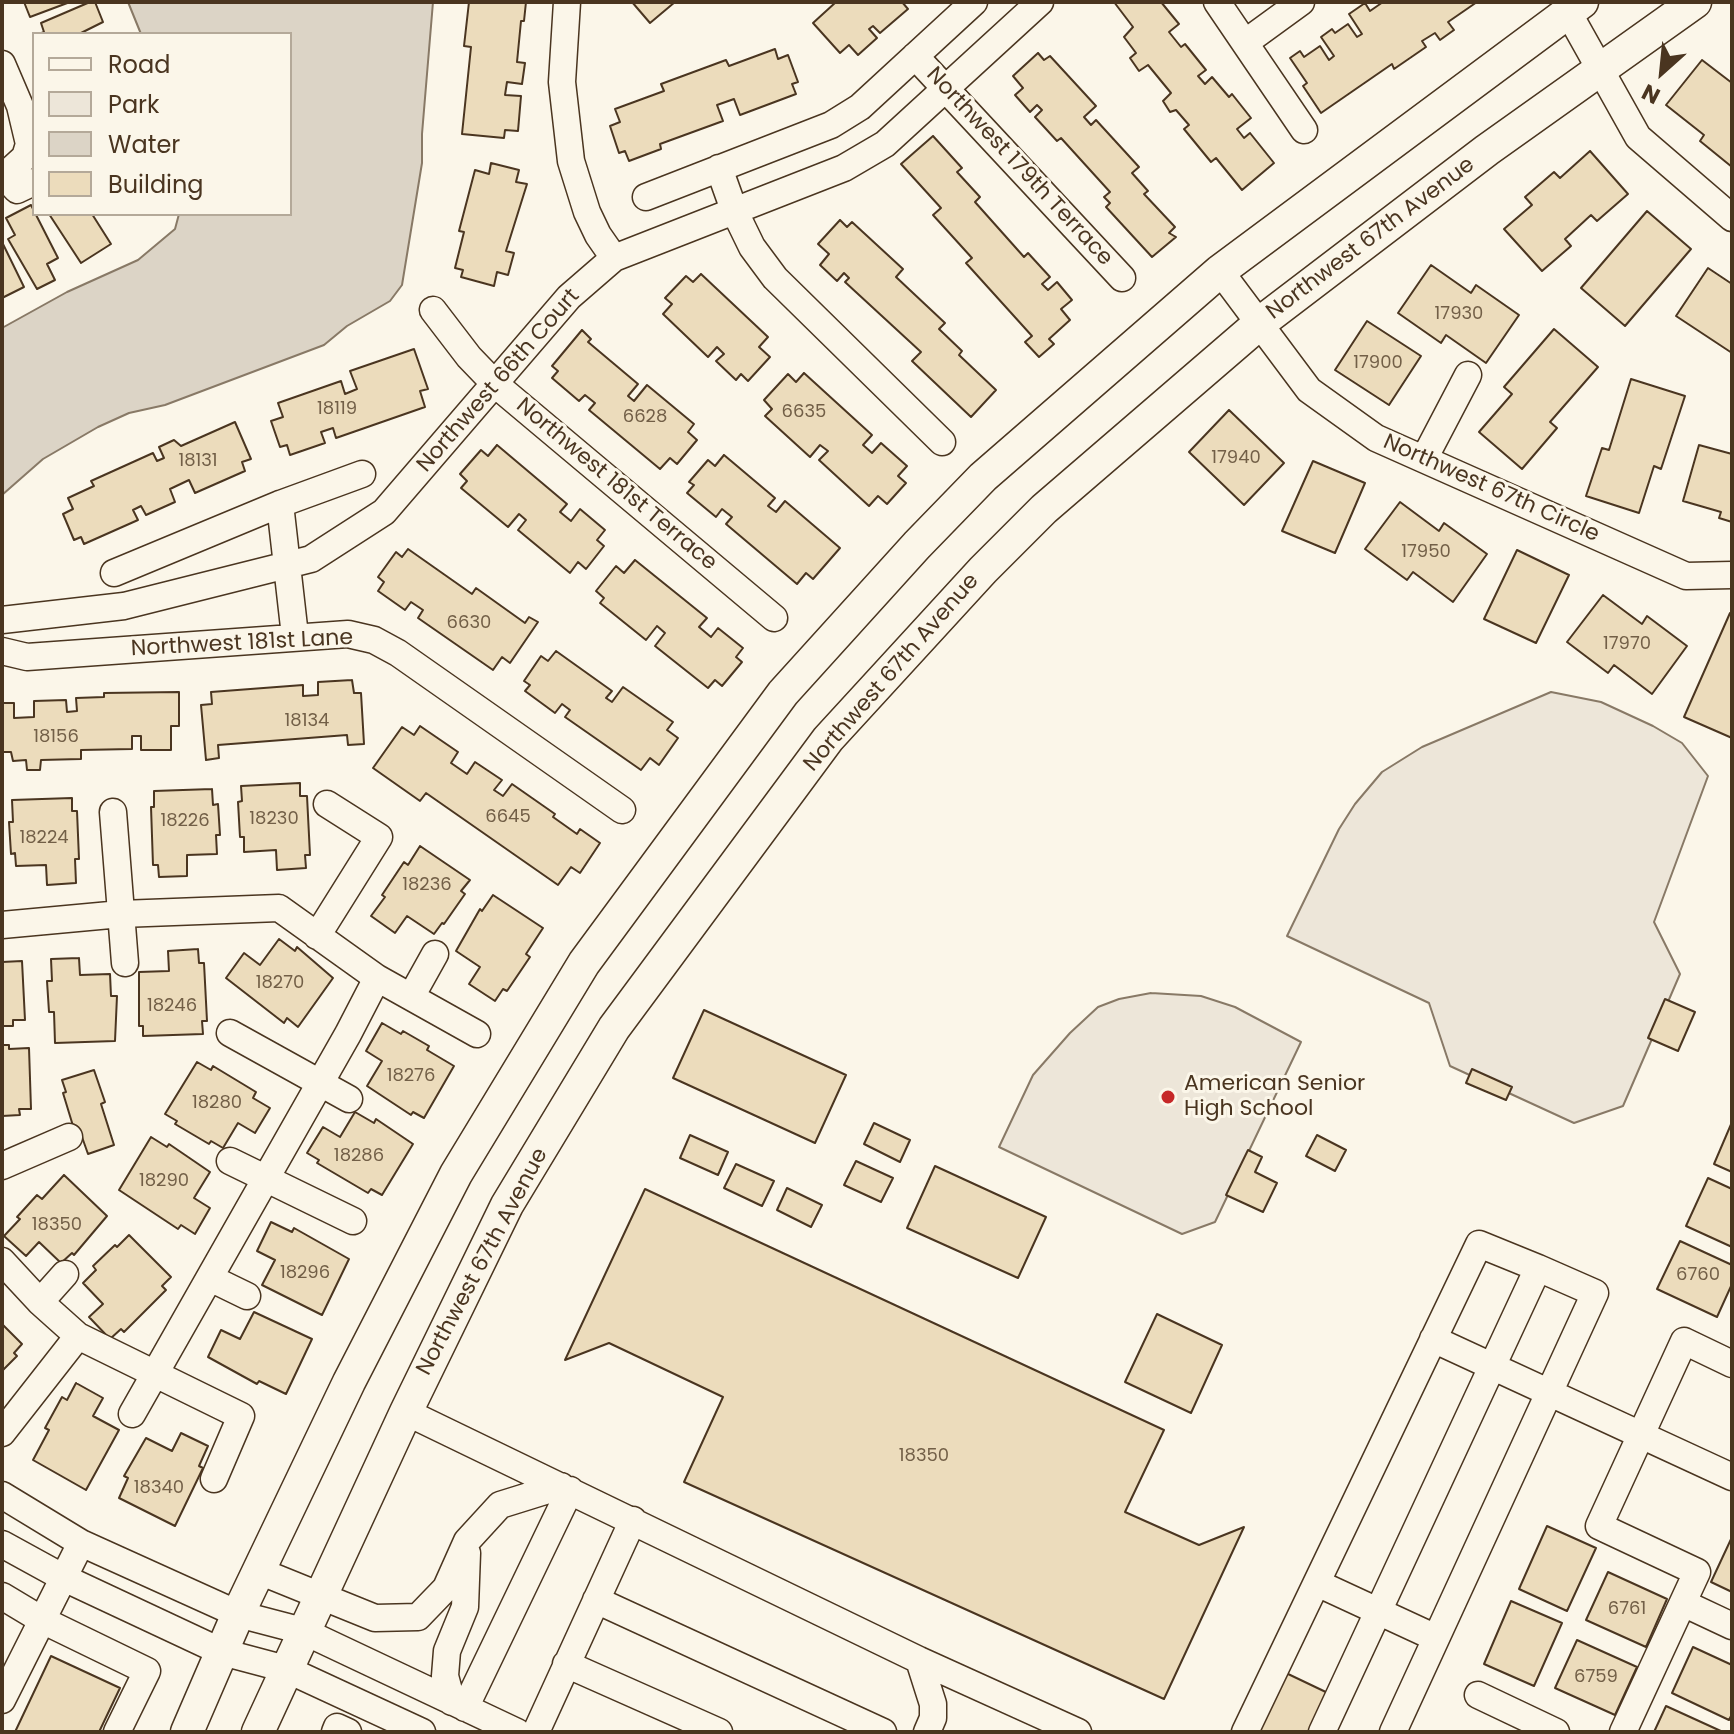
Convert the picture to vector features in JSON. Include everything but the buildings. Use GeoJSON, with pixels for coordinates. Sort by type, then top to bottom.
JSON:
{"type":"FeatureCollection","features":[{"type":"Feature","properties":{"kind":"main road","name":"Northwest 67th Avenue"},"geometry":{"type":"LineString","coordinates":[[258,1732],[406,1412],[507,1205],[614,1028],[828,739],[983,570],[1044,509],[1260,323],[1487,150],[1695,2]]}},
{"type":"Feature","properties":{"kind":"main road"},"geometry":{"type":"LineString","coordinates":[[187,1732],[238,1614],[349,1382],[463,1161],[584,963],[774,706],[917,545],[983,477],[1220,271],[1575,7]]}},
{"type":"Feature","properties":{"kind":"street"},"geometry":{"type":"LineString","coordinates":[[567,2],[562,82],[571,161],[587,212],[614,258]]}},
{"type":"Feature","properties":{"kind":"street"},"geometry":{"type":"LineString","coordinates":[[646,197],[831,125],[860,107],[974,2]]}},
{"type":"Feature","properties":{"kind":"street","name":"Northwest 66th Court"},"geometry":{"type":"LineString","coordinates":[[2,620],[124,606],[311,559],[384,512],[569,297],[614,258],[844,168],[885,144],[1040,2]]}},
{"type":"Feature","properties":{"kind":"street"},"geometry":{"type":"LineString","coordinates":[[1217,2],[1304,130]]}},
{"type":"Feature","properties":{"kind":"street"},"geometry":{"type":"LineString","coordinates":[[1246,42],[1301,2]]}},
{"type":"Feature","properties":{"kind":"street"},"geometry":{"type":"LineString","coordinates":[[1575,7],[1600,72],[1638,137],[1732,218]]}},
{"type":"Feature","properties":{"kind":"street","name":"Northwest 179th Terrace"},"geometry":{"type":"LineString","coordinates":[[915,56],[1122,278]]}},
{"type":"Feature","properties":{"kind":"street"},"geometry":{"type":"LineString","coordinates":[[2,64],[29,122],[29,144],[25,157],[4,178],[17,190],[32,183]]}},
{"type":"Feature","properties":{"kind":"street"},"geometry":{"type":"LineString","coordinates":[[719,168],[752,247],[775,278],[942,442]]}},
{"type":"Feature","properties":{"kind":"street","name":"Northwest 67th Circle"},"geometry":{"type":"LineString","coordinates":[[1220,271],[1309,390],[1376,438],[1686,576],[1732,575]]}},
{"type":"Feature","properties":{"kind":"street","name":"Northwest 181st Terrace"},"geometry":{"type":"LineString","coordinates":[[433,310],[469,357],[495,384],[774,618]]}},
{"type":"Feature","properties":{"kind":"street"},"geometry":{"type":"LineString","coordinates":[[1424,459],[1468,375]]}},
{"type":"Feature","properties":{"kind":"street"},"geometry":{"type":"LineString","coordinates":[[114,573],[280,504],[362,474]]}},
{"type":"Feature","properties":{"kind":"street"},"geometry":{"type":"LineString","coordinates":[[280,504],[295,636]]}},
{"type":"Feature","properties":{"kind":"street","name":"Northwest 181st Lane"},"geometry":{"type":"LineString","coordinates":[[2,651],[27,657],[348,634],[374,640],[398,653],[622,810]]}},
{"type":"Feature","properties":{"kind":"street"},"geometry":{"type":"LineString","coordinates":[[317,936],[379,837],[327,804]]}},
{"type":"Feature","properties":{"kind":"street"},"geometry":{"type":"LineString","coordinates":[[113,812],[125,963]]}},
{"type":"Feature","properties":{"kind":"street"},"geometry":{"type":"LineString","coordinates":[[2,925],[121,914],[279,908],[377,978],[477,1034]]}},
{"type":"Feature","properties":{"kind":"street"},"geometry":{"type":"LineString","coordinates":[[411,997],[435,954]]}},
{"type":"Feature","properties":{"kind":"street"},"geometry":{"type":"LineString","coordinates":[[132,1414],[377,978]]}},
{"type":"Feature","properties":{"kind":"street"},"geometry":{"type":"LineString","coordinates":[[230,1033],[349,1099]]}},
{"type":"Feature","properties":{"kind":"street"},"geometry":{"type":"LineString","coordinates":[[2,1166],[69,1137]]}},
{"type":"Feature","properties":{"kind":"street"},"geometry":{"type":"LineString","coordinates":[[230,1161],[353,1221]]}},
{"type":"Feature","properties":{"kind":"street"},"geometry":{"type":"LineString","coordinates":[[1245,1732],[1479,1244],[1595,1293],[1393,1732]]}},
{"type":"Feature","properties":{"kind":"street"},"geometry":{"type":"LineString","coordinates":[[4,1266],[78,1336],[241,1416],[214,1479]]}},
{"type":"Feature","properties":{"kind":"street"},"geometry":{"type":"LineString","coordinates":[[1322,1732],[1538,1268]]}},
{"type":"Feature","properties":{"kind":"street"},"geometry":{"type":"LineString","coordinates":[[40,1302],[65,1274]]}},
{"type":"Feature","properties":{"kind":"street"},"geometry":{"type":"LineString","coordinates":[[210,1278],[247,1296]]}},
{"type":"Feature","properties":{"kind":"street"},"geometry":{"type":"LineString","coordinates":[[2,1433],[78,1336]]}},
{"type":"Feature","properties":{"kind":"street"},"geometry":{"type":"LineString","coordinates":[[1433,1339],[1732,1477]]}},
{"type":"Feature","properties":{"kind":"street"},"geometry":{"type":"LineString","coordinates":[[1623,1732],[1697,1572],[1599,1526],[1684,1341],[1732,1364]]}},
{"type":"Feature","properties":{"kind":"street"},"geometry":{"type":"LineString","coordinates":[[406,1412],[919,1660],[1078,1732]]}},
{"type":"Feature","properties":{"kind":"street"},"geometry":{"type":"LineString","coordinates":[[259,1571],[375,1618],[418,1617],[446,1588],[467,1541],[500,1505],[566,1488]]}},
{"type":"Feature","properties":{"kind":"street"},"geometry":{"type":"LineString","coordinates":[[458,1705],[566,1488]]}},
{"type":"Feature","properties":{"kind":"street"},"geometry":{"type":"LineString","coordinates":[[2,1495],[81,1543],[238,1614],[303,1631],[517,1732]]}},
{"type":"Feature","properties":{"kind":"street"},"geometry":{"type":"LineString","coordinates":[[536,1732],[633,1520]]}},
{"type":"Feature","properties":{"kind":"street"},"geometry":{"type":"LineString","coordinates":[[458,1705],[445,1676],[447,1651],[465,1607],[467,1541]]}},
{"type":"Feature","properties":{"kind":"street"},"geometry":{"type":"LineString","coordinates":[[2,1700],[81,1543]]}},
{"type":"Feature","properties":{"kind":"street"},"geometry":{"type":"LineString","coordinates":[[2,1544],[64,1578],[222,1652],[286,1669],[422,1732]]}},
{"type":"Feature","properties":{"kind":"street"},"geometry":{"type":"LineString","coordinates":[[1317,1583],[1436,1638]]}},
{"type":"Feature","properties":{"kind":"street"},"geometry":{"type":"LineString","coordinates":[[2,1596],[42,1620],[147,1671],[117,1732]]}},
{"type":"Feature","properties":{"kind":"street"},"geometry":{"type":"LineString","coordinates":[[596,1600],[883,1732]]}},
{"type":"Feature","properties":{"kind":"street"},"geometry":{"type":"LineString","coordinates":[[1683,1603],[1732,1626]]}},
{"type":"Feature","properties":{"kind":"street"},"geometry":{"type":"LineString","coordinates":[[919,1660],[933,1704],[933,1718],[927,1732]]}},
{"type":"Feature","properties":{"kind":"street"},"geometry":{"type":"LineString","coordinates":[[566,1664],[719,1732]]}},
{"type":"Feature","properties":{"kind":"street"},"geometry":{"type":"LineString","coordinates":[[1478,1695],[1556,1732]]}},
{"type":"Feature","properties":{"kind":"street"},"geometry":{"type":"LineString","coordinates":[[335,1732],[337,1727],[348,1732]]}},
{"type":"Feature","properties":{"kind":"green space"},"geometry":{"type":"Polygon","coordinates":[[[1551,692],[1601,702],[1653,726],[1682,743],[1708,776],[1654,922],[1680,974],[1623,1106],[1574,1123],[1450,1066],[1429,1003],[1287,936],[1339,829],[1382,772],[1422,747],[1551,692]]]}},
{"type":"Feature","properties":{"kind":"green space"},"geometry":{"type":"Polygon","coordinates":[[[1151,993],[1201,996],[1235,1007],[1301,1042],[1215,1222],[1182,1234],[999,1147],[1033,1075],[1070,1033],[1098,1007],[1151,993]]]}},
{"type":"Feature","properties":{"kind":"water"},"geometry":{"type":"Polygon","coordinates":[[[128,2],[433,2],[422,163],[402,285],[390,301],[347,326],[324,345],[165,405],[129,413],[98,427],[43,459],[2,495],[2,328],[67,292],[138,260],[175,229],[178,216],[292,216],[292,32],[140,32],[128,2]]]}},
{"type":"Feature","properties":{"kind":"place","name":"American Senior High School"},"geometry":{"type":"Point","coordinates":[1168,1097]}}]}
